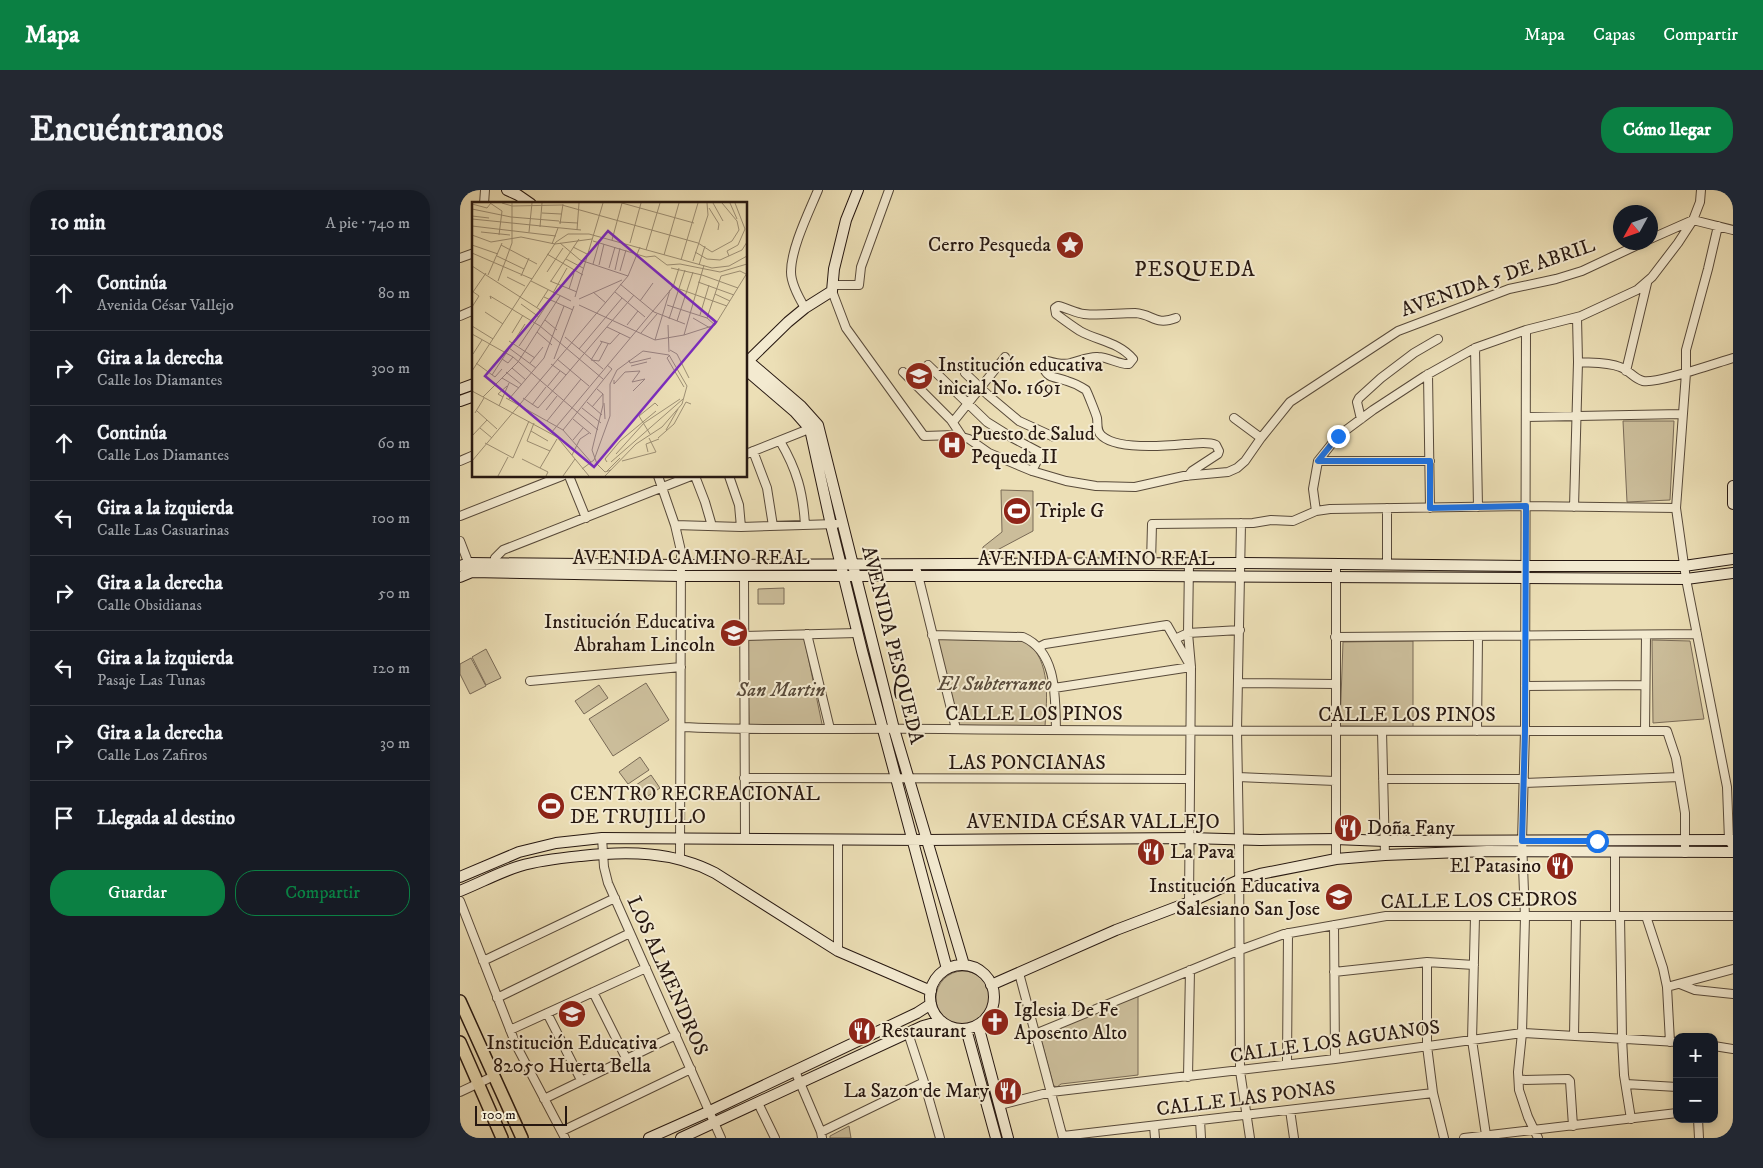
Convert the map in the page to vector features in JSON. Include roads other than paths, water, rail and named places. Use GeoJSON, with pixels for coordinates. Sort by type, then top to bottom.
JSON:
{"type":"FeatureCollection","features":[{"type":"Feature","properties":{"kind":"main road"},"geometry":{"type":"LineString","coordinates":[[507,190],[517,199]]}},
{"type":"Feature","properties":{"kind":"main road","name":"AVENIDA 5 DE ABRIL"},"geometry":{"type":"LineString","coordinates":[[832,288],[834,269],[844,228],[858,190]]}},
{"type":"Feature","properties":{"kind":"main road"},"geometry":{"type":"LineString","coordinates":[[748,362],[788,322],[832,288]]}},
{"type":"Feature","properties":{"kind":"main road","name":"AVENIDA PESQUEDA"},"geometry":{"type":"LineString","coordinates":[[748,364],[801,406],[814,427],[844,524],[894,729],[964,965]]}},
{"type":"Feature","properties":{"kind":"main road"},"geometry":{"type":"LineString","coordinates":[[460,389],[472,385]]}},
{"type":"Feature","properties":{"kind":"main road"},"geometry":{"type":"LineString","coordinates":[[460,401],[472,397]]}},
{"type":"Feature","properties":{"kind":"main road","name":"AVENIDA PESQUEDA"},"geometry":{"type":"LineString","coordinates":[[814,427],[830,525],[947,969]]}},
{"type":"Feature","properties":{"kind":"main road"},"geometry":{"type":"LineString","coordinates":[[1733,486],[1733,504]]}},
{"type":"Feature","properties":{"kind":"main road","name":"AVENIDA CAMINO REAL"},"geometry":{"type":"LineString","coordinates":[[460,577],[467,567],[494,564],[1241,563],[1684,566],[1733,559]]}},
{"type":"Feature","properties":{"kind":"main road","name":"AVENIDA CAMINO REAL"},"geometry":{"type":"LineString","coordinates":[[467,567],[680,576],[1686,578],[1733,574]]}},
{"type":"Feature","properties":{"kind":"main road"},"geometry":{"type":"LineString","coordinates":[[862,651],[875,648]]}},
{"type":"Feature","properties":{"kind":"main road","name":"AVENIDA CÉSAR VALLEJO"},"geometry":{"type":"LineString","coordinates":[[460,877],[519,852],[556,843],[602,838],[914,840],[1335,839],[1522,846],[1615,853],[1733,852]]}},
{"type":"Feature","properties":{"kind":"main road"},"geometry":{"type":"LineString","coordinates":[[1597,841],[1597,852]]}},
{"type":"Feature","properties":{"kind":"main road","name":"AVENIDA CÉSAR VALLEJO"},"geometry":{"type":"LineString","coordinates":[[991,985],[1116,930],[1189,903],[1239,880],[1336,859],[1597,841],[1732,842]]}},
{"type":"Feature","properties":{"kind":"main road"},"geometry":{"type":"LineString","coordinates":[[1644,841],[1644,852]]}},
{"type":"Feature","properties":{"kind":"main road"},"geometry":{"type":"LineString","coordinates":[[556,843],[559,858]]}},
{"type":"Feature","properties":{"kind":"main road"},"geometry":{"type":"LineString","coordinates":[[460,891],[520,866],[559,858],[603,853],[656,854],[680,859],[697,864],[715,873],[838,951],[931,991]]}},
{"type":"Feature","properties":{"kind":"main road"},"geometry":{"type":"LineString","coordinates":[[964,965],[983,973],[991,985],[994,994],[991,1012],[978,1025],[966,1029],[953,1028],[941,1021],[931,1004],[931,991],[934,982],[940,974],[947,969],[964,965]]}},
{"type":"Feature","properties":{"kind":"main road"},"geometry":{"type":"LineString","coordinates":[[460,1001],[522,1138]]}},
{"type":"Feature","properties":{"kind":"main road"},"geometry":{"type":"LineString","coordinates":[[649,1138],[668,1134],[710,1111],[916,1013],[931,1004]]}},
{"type":"Feature","properties":{"kind":"main road"},"geometry":{"type":"LineString","coordinates":[[681,1138],[923,1026],[941,1021]]}},
{"type":"Feature","properties":{"kind":"main road"},"geometry":{"type":"LineString","coordinates":[[978,1025],[1008,1138]]}},
{"type":"Feature","properties":{"kind":"main road"},"geometry":{"type":"LineString","coordinates":[[966,1029],[996,1138]]}},
{"type":"Feature","properties":{"kind":"main road"},"geometry":{"type":"LineString","coordinates":[[460,1042],[502,1138]]}},
{"type":"Feature","properties":{"kind":"street"},"geometry":{"type":"LineString","coordinates":[[805,308],[798,296],[791,273],[794,252],[818,190]]}},
{"type":"Feature","properties":{"kind":"street"},"geometry":{"type":"LineString","coordinates":[[832,288],[860,285],[861,267],[889,190]]}},
{"type":"Feature","properties":{"kind":"street"},"geometry":{"type":"LineString","coordinates":[[1316,511],[1312,489],[1318,461],[1338,436],[1428,374],[1475,348],[1526,330],[1577,317],[1637,290],[1647,282],[1678,243],[1693,220],[1700,202],[1701,190]]}},
{"type":"Feature","properties":{"kind":"street"},"geometry":{"type":"LineString","coordinates":[[1658,235],[1693,220],[1733,230]]}},
{"type":"Feature","properties":{"kind":"street"},"geometry":{"type":"LineString","coordinates":[[1718,226],[1686,350],[1676,508],[1686,578],[1727,787],[1732,842]]}},
{"type":"Feature","properties":{"kind":"street","name":"AVENIDA 5 DE ABRIL"},"geometry":{"type":"LineString","coordinates":[[832,288],[846,328],[924,436],[955,435],[989,453],[1032,471],[1066,481],[1096,486],[1135,487],[1188,476],[1228,472],[1237,468],[1245,461],[1290,402],[1398,331],[1508,290],[1556,279],[1582,270],[1626,250]]}},
{"type":"Feature","properties":{"kind":"street"},"geometry":{"type":"LineString","coordinates":[[460,258],[472,254]]}},
{"type":"Feature","properties":{"kind":"street"},"geometry":{"type":"LineString","coordinates":[[1626,371],[1647,282]]}},
{"type":"Feature","properties":{"kind":"street"},"geometry":{"type":"LineString","coordinates":[[1176,318],[1167,321],[1157,320],[1138,313],[1082,314],[1058,306],[1055,308],[1056,314],[1081,331],[1115,345],[1128,353],[1133,359],[1129,364],[1124,364],[1097,356],[1070,364],[1048,362],[1044,368],[1049,376],[1066,380],[1086,390],[1097,416],[1097,430],[1102,436],[1112,441],[1126,444],[1165,446],[1204,443],[1216,445],[1219,451],[1218,454],[1192,471],[1188,476]]}},
{"type":"Feature","properties":{"kind":"street"},"geometry":{"type":"LineString","coordinates":[[460,316],[472,311]]}},
{"type":"Feature","properties":{"kind":"street"},"geometry":{"type":"LineString","coordinates":[[1574,507],[1578,362],[1577,317]]}},
{"type":"Feature","properties":{"kind":"street"},"geometry":{"type":"LineString","coordinates":[[1526,330],[1525,731],[1522,846],[1525,917],[1519,1090],[1528,1117],[1537,1134]]}},
{"type":"Feature","properties":{"kind":"street"},"geometry":{"type":"LineString","coordinates":[[1361,419],[1357,402],[1359,398],[1381,378],[1414,353],[1438,339]]}},
{"type":"Feature","properties":{"kind":"street"},"geometry":{"type":"LineString","coordinates":[[1475,348],[1478,507]]}},
{"type":"Feature","properties":{"kind":"street"},"geometry":{"type":"LineString","coordinates":[[953,422],[1005,357]]}},
{"type":"Feature","properties":{"kind":"street"},"geometry":{"type":"LineString","coordinates":[[1578,362],[1615,365],[1645,382],[1733,358]]}},
{"type":"Feature","properties":{"kind":"street"},"geometry":{"type":"LineString","coordinates":[[928,365],[987,422],[1011,438],[1041,453],[1032,471]]}},
{"type":"Feature","properties":{"kind":"street"},"geometry":{"type":"LineString","coordinates":[[903,372],[953,422],[963,438]]}},
{"type":"Feature","properties":{"kind":"street"},"geometry":{"type":"LineString","coordinates":[[965,373],[1019,421],[1054,437]]}},
{"type":"Feature","properties":{"kind":"street"},"geometry":{"type":"LineString","coordinates":[[1428,374],[1430,508]]}},
{"type":"Feature","properties":{"kind":"street"},"geometry":{"type":"LineString","coordinates":[[1526,417],[1682,414]]}},
{"type":"Feature","properties":{"kind":"street"},"geometry":{"type":"LineString","coordinates":[[1234,418],[1261,438]]}},
{"type":"Feature","properties":{"kind":"street"},"geometry":{"type":"LineString","coordinates":[[773,526],[767,488],[748,452],[814,427]]}},
{"type":"Feature","properties":{"kind":"street"},"geometry":{"type":"LineString","coordinates":[[780,441],[791,460],[799,481],[804,503],[805,525]]}},
{"type":"Feature","properties":{"kind":"street"},"geometry":{"type":"LineString","coordinates":[[460,461],[472,456]]}},
{"type":"Feature","properties":{"kind":"street"},"geometry":{"type":"LineString","coordinates":[[1318,461],[1430,461]]}},
{"type":"Feature","properties":{"kind":"street"},"geometry":{"type":"LineString","coordinates":[[460,516],[557,478]]}},
{"type":"Feature","properties":{"kind":"street"},"geometry":{"type":"LineString","coordinates":[[571,478],[586,518]]}},
{"type":"Feature","properties":{"kind":"street"},"geometry":{"type":"LineString","coordinates":[[659,478],[676,526],[681,551],[680,859]]}},
{"type":"Feature","properties":{"kind":"street"},"geometry":{"type":"LineString","coordinates":[[494,564],[495,558],[503,550],[685,478]]}},
{"type":"Feature","properties":{"kind":"street"},"geometry":{"type":"LineString","coordinates":[[696,478],[712,526]]}},
{"type":"Feature","properties":{"kind":"street"},"geometry":{"type":"LineString","coordinates":[[730,478],[739,505],[741,527]]}},
{"type":"Feature","properties":{"kind":"street"},"geometry":{"type":"LineString","coordinates":[[1151,563],[1152,524],[1293,521],[1316,511],[1387,508],[1526,506],[1676,508]]}},
{"type":"Feature","properties":{"kind":"street"},"geometry":{"type":"LineString","coordinates":[[1387,508],[1387,565]]}},
{"type":"Feature","properties":{"kind":"street"},"geometry":{"type":"LineString","coordinates":[[1242,523],[1237,730],[1240,1071],[1250,1138]]}},
{"type":"Feature","properties":{"kind":"street"},"geometry":{"type":"LineString","coordinates":[[676,526],[741,527],[844,524]]}},
{"type":"Feature","properties":{"kind":"street"},"geometry":{"type":"LineString","coordinates":[[460,541],[467,567]]}},
{"type":"Feature","properties":{"kind":"street"},"geometry":{"type":"LineString","coordinates":[[1189,563],[1188,634],[1191,667],[1189,903]]}},
{"type":"Feature","properties":{"kind":"street"},"geometry":{"type":"LineString","coordinates":[[916,564],[956,730]]}},
{"type":"Feature","properties":{"kind":"street"},"geometry":{"type":"LineString","coordinates":[[1336,565],[1336,859]]}},
{"type":"Feature","properties":{"kind":"street"},"geometry":{"type":"LineString","coordinates":[[744,576],[743,730],[745,838]]}},
{"type":"Feature","properties":{"kind":"street"},"geometry":{"type":"LineString","coordinates":[[1039,647],[1045,644],[1167,625],[1191,667]]}},
{"type":"Feature","properties":{"kind":"street"},"geometry":{"type":"LineString","coordinates":[[1175,639],[1188,634],[1240,630]]}},
{"type":"Feature","properties":{"kind":"street"},"geometry":{"type":"LineString","coordinates":[[744,636],[857,633]]}},
{"type":"Feature","properties":{"kind":"street"},"geometry":{"type":"LineString","coordinates":[[807,634],[830,729]]}},
{"type":"Feature","properties":{"kind":"street"},"geometry":{"type":"LineString","coordinates":[[1644,731],[1646,634]]}},
{"type":"Feature","properties":{"kind":"street"},"geometry":{"type":"LineString","coordinates":[[1335,637],[1697,634]]}},
{"type":"Feature","properties":{"kind":"street"},"geometry":{"type":"LineString","coordinates":[[932,635],[1024,636],[1031,640],[1039,647],[1050,669],[1054,688],[1056,730]]}},
{"type":"Feature","properties":{"kind":"street"},"geometry":{"type":"LineString","coordinates":[[1477,731],[1478,637]]}},
{"type":"Feature","properties":{"kind":"street"},"geometry":{"type":"LineString","coordinates":[[530,681],[681,667]]}},
{"type":"Feature","properties":{"kind":"street"},"geometry":{"type":"LineString","coordinates":[[1054,688],[1191,667]]}},
{"type":"Feature","properties":{"kind":"street"},"geometry":{"type":"LineString","coordinates":[[1238,683],[1335,684]]}},
{"type":"Feature","properties":{"kind":"street"},"geometry":{"type":"LineString","coordinates":[[1525,686],[1645,685]]}},
{"type":"Feature","properties":{"kind":"street","name":"CALLE LOS PINOS"},"geometry":{"type":"LineString","coordinates":[[681,727],[743,730],[882,728],[1335,732],[1667,731],[1676,758],[1679,777]]}},
{"type":"Feature","properties":{"kind":"street"},"geometry":{"type":"LineString","coordinates":[[1382,732],[1385,855]]}},
{"type":"Feature","properties":{"kind":"street"},"geometry":{"type":"LineString","coordinates":[[1383,778],[1524,781],[1679,777],[1685,813],[1685,853]]}},
{"type":"Feature","properties":{"kind":"street","name":"LAS PONCIANAS"},"geometry":{"type":"LineString","coordinates":[[744,778],[1190,779]]}},
{"type":"Feature","properties":{"kind":"street"},"geometry":{"type":"LineString","coordinates":[[1238,778],[1335,781]]}},
{"type":"Feature","properties":{"kind":"street","name":"LOS ALMENDROS"},"geometry":{"type":"LineString","coordinates":[[602,838],[604,867],[608,883],[721,1138]]}},
{"type":"Feature","properties":{"kind":"street"},"geometry":{"type":"LineString","coordinates":[[838,839],[838,951]]}},
{"type":"Feature","properties":{"kind":"street"},"geometry":{"type":"LineString","coordinates":[[1615,853],[1622,1038],[1631,1119]]}},
{"type":"Feature","properties":{"kind":"street"},"geometry":{"type":"LineString","coordinates":[[483,961],[615,898]]}},
{"type":"Feature","properties":{"kind":"street"},"geometry":{"type":"LineString","coordinates":[[460,901],[516,1045],[563,1135],[691,1069]]}},
{"type":"Feature","properties":{"kind":"street","name":"CALLE LOS CEDROS"},"geometry":{"type":"LineString","coordinates":[[1035,1034],[1240,950],[1288,934],[1386,916],[1733,916]]}},
{"type":"Feature","properties":{"kind":"street"},"geometry":{"type":"LineString","coordinates":[[1475,916],[1472,1040],[1486,1136]]}},
{"type":"Feature","properties":{"kind":"street"},"geometry":{"type":"LineString","coordinates":[[1646,916],[1663,968],[1673,1042]]}},
{"type":"Feature","properties":{"kind":"street"},"geometry":{"type":"LineString","coordinates":[[1574,1036],[1576,917]]}},
{"type":"Feature","properties":{"kind":"street"},"geometry":{"type":"LineString","coordinates":[[1334,925],[1335,1059]]}},
{"type":"Feature","properties":{"kind":"street"},"geometry":{"type":"LineString","coordinates":[[497,998],[630,933]]}},
{"type":"Feature","properties":{"kind":"street"},"geometry":{"type":"LineString","coordinates":[[1287,1064],[1288,934]]}},
{"type":"Feature","properties":{"kind":"street"},"geometry":{"type":"LineString","coordinates":[[1334,972],[1427,962],[1474,964]]}},
{"type":"Feature","properties":{"kind":"street"},"geometry":{"type":"LineString","coordinates":[[1427,962],[1427,1046],[1433,1093],[1444,1138]]}},
{"type":"Feature","properties":{"kind":"street"},"geometry":{"type":"LineString","coordinates":[[510,1030],[646,968]]}},
{"type":"Feature","properties":{"kind":"street"},"geometry":{"type":"LineString","coordinates":[[1667,987],[1733,969]]}},
{"type":"Feature","properties":{"kind":"street"},"geometry":{"type":"LineString","coordinates":[[1188,1077],[1190,970]]}},
{"type":"Feature","properties":{"kind":"street"},"geometry":{"type":"LineString","coordinates":[[1019,973],[1063,1137]]}},
{"type":"Feature","properties":{"kind":"street"},"geometry":{"type":"LineString","coordinates":[[1680,984],[1695,990],[1733,994]]}},
{"type":"Feature","properties":{"kind":"street"},"geometry":{"type":"LineString","coordinates":[[593,992],[626,1058]]}},
{"type":"Feature","properties":{"kind":"street"},"geometry":{"type":"LineString","coordinates":[[546,1013],[581,1080]]}},
{"type":"Feature","properties":{"kind":"street"},"geometry":{"type":"LineString","coordinates":[[908,1033],[940,1138]]}},
{"type":"Feature","properties":{"kind":"street","name":"CALLE LOS AGUANOS"},"geometry":{"type":"LineString","coordinates":[[1000,1105],[1051,1092],[1240,1071],[1522,1033],[1673,1042]]}},
{"type":"Feature","properties":{"kind":"street"},"geometry":{"type":"LineString","coordinates":[[544,1099],[676,1035]]}},
{"type":"Feature","properties":{"kind":"street"},"geometry":{"type":"LineString","coordinates":[[1718,1047],[1733,1049]]}},
{"type":"Feature","properties":{"kind":"street"},"geometry":{"type":"LineString","coordinates":[[795,1070],[822,1135],[924,1082]]}},
{"type":"Feature","properties":{"kind":"street"},"geometry":{"type":"LineString","coordinates":[[460,1092],[494,1076]]}},
{"type":"Feature","properties":{"kind":"street"},"geometry":{"type":"LineString","coordinates":[[1519,1080],[1568,1079],[1570,1081],[1573,1126]]}},
{"type":"Feature","properties":{"kind":"street"},"geometry":{"type":"LineString","coordinates":[[1626,1084],[1673,1087]]}},
{"type":"Feature","properties":{"kind":"street","name":"CALLE LAS PONAS"},"geometry":{"type":"LineString","coordinates":[[1063,1137],[1433,1093]]}},
{"type":"Feature","properties":{"kind":"street"},"geometry":{"type":"LineString","coordinates":[[758,1103],[774,1138]]}},
{"type":"Feature","properties":{"kind":"street"},"geometry":{"type":"LineString","coordinates":[[1290,1110],[1294,1138]]}},
{"type":"Feature","properties":{"kind":"street"},"geometry":{"type":"LineString","coordinates":[[1464,1138],[1537,1134],[1573,1126],[1673,1114]]}},
{"type":"Feature","properties":{"kind":"street"},"geometry":{"type":"LineString","coordinates":[[1200,1120],[1201,1138]]}},
{"type":"Feature","properties":{"kind":"street"},"geometry":{"type":"LineString","coordinates":[[1698,1123],[1699,1138]]}},
{"type":"Feature","properties":{"kind":"street"},"geometry":{"type":"LineString","coordinates":[[1154,1126],[1155,1138]]}},
{"type":"Feature","properties":{"kind":"place","name":"Cerro Pesqueda"},"geometry":{"type":"Point","coordinates":[1070,245]}},
{"type":"Feature","properties":{"kind":"place","name":"Institución educativa inicial No. 1691"},"geometry":{"type":"Point","coordinates":[919,376]}},
{"type":"Feature","properties":{"kind":"place","name":"Puesto de Salud Pequeda II"},"geometry":{"type":"Point","coordinates":[952,445]}},
{"type":"Feature","properties":{"kind":"place","name":"Triple G"},"geometry":{"type":"Point","coordinates":[1017,511]}},
{"type":"Feature","properties":{"kind":"place","name":"Institución Educativa Abraham Lincoln"},"geometry":{"type":"Point","coordinates":[734,633]}},
{"type":"Feature","properties":{"kind":"place","name":"CENTRO RECREACIONAL DE TRUJILLO"},"geometry":{"type":"Point","coordinates":[551,806]}},
{"type":"Feature","properties":{"kind":"place","name":"Doña Fany"},"geometry":{"type":"Point","coordinates":[1348,828]}},
{"type":"Feature","properties":{"kind":"place","name":"La Pava"},"geometry":{"type":"Point","coordinates":[1151,852]}},
{"type":"Feature","properties":{"kind":"place","name":"El Patasino"},"geometry":{"type":"Point","coordinates":[1560,866]}},
{"type":"Feature","properties":{"kind":"place","name":"Institución Educativa Salesiano San Jose"},"geometry":{"type":"Point","coordinates":[1339,897]}},
{"type":"Feature","properties":{"kind":"place","name":"Institución Educativa 82050 Huerta Bella"},"geometry":{"type":"Point","coordinates":[572,1014]}},
{"type":"Feature","properties":{"kind":"place","name":"Iglesia De Fe Aposento Alto"},"geometry":{"type":"Point","coordinates":[995,1022]}},
{"type":"Feature","properties":{"kind":"place","name":"Restaurant"},"geometry":{"type":"Point","coordinates":[862,1031]}},
{"type":"Feature","properties":{"kind":"place","name":"La Sazon de Mary"},"geometry":{"type":"Point","coordinates":[1008,1091]}},
{"type":"Feature","properties":{"kind":"district","name":"PESQUEDA"},"geometry":{"type":"Point","coordinates":[1195,270]}},
{"type":"Feature","properties":{"kind":"park label","name":"El Subterraneo"},"geometry":{"type":"Point","coordinates":[995,684]}},
{"type":"Feature","properties":{"kind":"park label","name":"San Martin"},"geometry":{"type":"Point","coordinates":[781,690]}}]}
